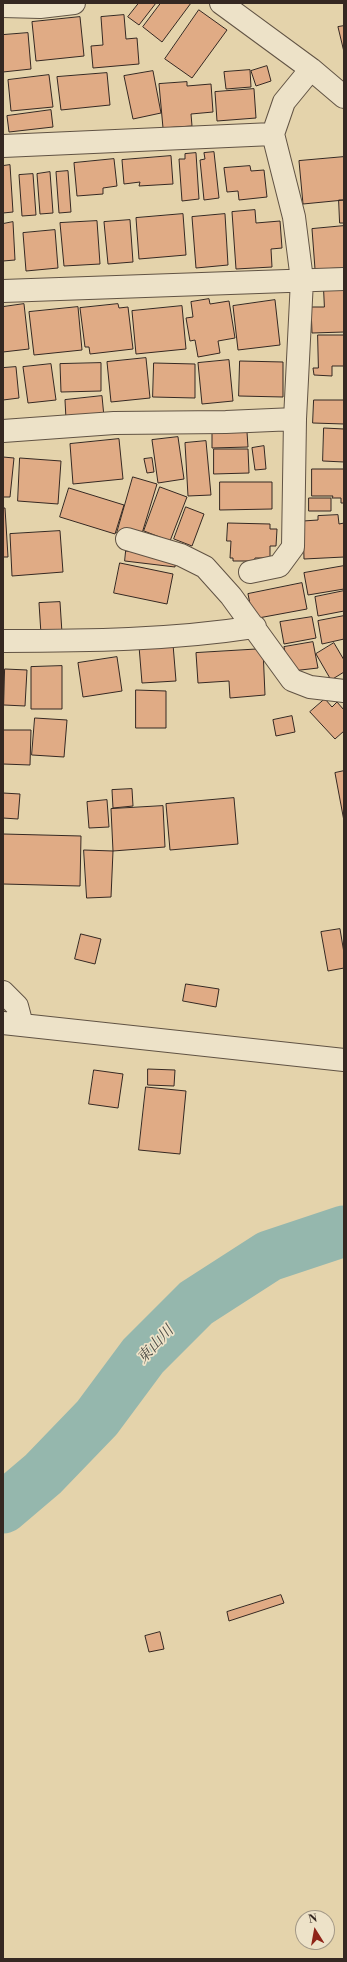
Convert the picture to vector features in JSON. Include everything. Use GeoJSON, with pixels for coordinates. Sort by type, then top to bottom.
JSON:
{"type":"FeatureCollection","features":[{"type":"Feature","properties":{"kind":"street"},"geometry":{"type":"LineString","coordinates":[[3,6],[40,7],[74,3]]}},
{"type":"Feature","properties":{"kind":"street"},"geometry":{"type":"LineString","coordinates":[[221,3],[311,69],[344,96]]}},
{"type":"Feature","properties":{"kind":"street"},"geometry":{"type":"LineString","coordinates":[[250,572],[279,566],[293,547],[295,419],[302,280],[294,217],[273,134],[284,102],[311,69]]}},
{"type":"Feature","properties":{"kind":"street"},"geometry":{"type":"LineString","coordinates":[[3,146],[273,134]]}},
{"type":"Feature","properties":{"kind":"street"},"geometry":{"type":"LineString","coordinates":[[3,291],[344,279]]}},
{"type":"Feature","properties":{"kind":"street"},"geometry":{"type":"LineString","coordinates":[[3,431],[114,423],[226,422],[295,419]]}},
{"type":"Feature","properties":{"kind":"street"},"geometry":{"type":"LineString","coordinates":[[127,539],[182,555],[205,567],[231,596],[255,627],[292,680],[310,687],[344,691]]}},
{"type":"Feature","properties":{"kind":"street"},"geometry":{"type":"LineString","coordinates":[[3,641],[121,640],[219,633],[255,627]]}},
{"type":"Feature","properties":{"kind":"street"},"geometry":{"type":"LineString","coordinates":[[3,992],[18,1006],[13,1024],[344,1060]]}},
{"type":"Feature","properties":{"kind":"building"},"geometry":{"type":"Polygon","coordinates":[[[139,3],[156,3],[139,25],[128,17],[139,3]]]}},
{"type":"Feature","properties":{"kind":"building"},"geometry":{"type":"Polygon","coordinates":[[[161,3],[191,3],[162,42],[143,27],[161,3]]]}},
{"type":"Feature","properties":{"kind":"building"},"geometry":{"type":"Polygon","coordinates":[[[199,10],[227,30],[192,78],[165,59],[199,10]]]}},
{"type":"Feature","properties":{"kind":"building"},"geometry":{"type":"Polygon","coordinates":[[[124,15],[126,39],[137,38],[139,64],[93,68],[91,46],[103,45],[101,17],[124,15]]]}},
{"type":"Feature","properties":{"kind":"building"},"geometry":{"type":"Polygon","coordinates":[[[80,17],[84,56],[36,61],[32,22],[80,17]]]}},
{"type":"Feature","properties":{"kind":"building"},"geometry":{"type":"Polygon","coordinates":[[[344,26],[344,52],[338,27],[344,26]]]}},
{"type":"Feature","properties":{"kind":"building"},"geometry":{"type":"Polygon","coordinates":[[[28,33],[31,69],[3,72],[3,35],[28,33]]]}},
{"type":"Feature","properties":{"kind":"building"},"geometry":{"type":"Polygon","coordinates":[[[267,66],[271,81],[256,86],[251,71],[267,66]]]}},
{"type":"Feature","properties":{"kind":"building"},"geometry":{"type":"Polygon","coordinates":[[[250,70],[251,87],[226,89],[224,72],[250,70]]]}},
{"type":"Feature","properties":{"kind":"building"},"geometry":{"type":"Polygon","coordinates":[[[153,71],[161,113],[133,119],[124,76],[153,71]]]}},
{"type":"Feature","properties":{"kind":"building"},"geometry":{"type":"Polygon","coordinates":[[[107,73],[110,105],[61,110],[57,77],[107,73]]]}},
{"type":"Feature","properties":{"kind":"building"},"geometry":{"type":"Polygon","coordinates":[[[49,75],[53,107],[11,111],[8,80],[49,75]]]}},
{"type":"Feature","properties":{"kind":"building"},"geometry":{"type":"Polygon","coordinates":[[[187,82],[187,86],[211,84],[213,112],[191,114],[192,126],[163,128],[159,84],[187,82]]]}},
{"type":"Feature","properties":{"kind":"building"},"geometry":{"type":"Polygon","coordinates":[[[254,89],[256,118],[217,121],[215,92],[254,89]]]}},
{"type":"Feature","properties":{"kind":"building"},"geometry":{"type":"Polygon","coordinates":[[[51,110],[53,127],[9,132],[7,116],[51,110]]]}},
{"type":"Feature","properties":{"kind":"building"},"geometry":{"type":"Polygon","coordinates":[[[214,152],[219,198],[204,200],[200,160],[205,159],[204,153],[214,152]]]}},
{"type":"Feature","properties":{"kind":"building"},"geometry":{"type":"Polygon","coordinates":[[[196,153],[199,199],[182,201],[179,159],[185,159],[185,154],[196,153]]]}},
{"type":"Feature","properties":{"kind":"building"},"geometry":{"type":"Polygon","coordinates":[[[171,156],[173,184],[139,186],[140,182],[124,184],[122,160],[171,156]]]}},
{"type":"Feature","properties":{"kind":"building"},"geometry":{"type":"Polygon","coordinates":[[[344,157],[344,200],[303,204],[299,161],[344,157]]]}},
{"type":"Feature","properties":{"kind":"building"},"geometry":{"type":"Polygon","coordinates":[[[114,159],[117,186],[103,188],[103,194],[77,196],[74,163],[114,159]]]}},
{"type":"Feature","properties":{"kind":"building"},"geometry":{"type":"Polygon","coordinates":[[[10,165],[13,212],[3,213],[3,166],[10,165]]]}},
{"type":"Feature","properties":{"kind":"building"},"geometry":{"type":"Polygon","coordinates":[[[250,166],[251,171],[264,170],[267,197],[239,200],[238,191],[227,192],[224,168],[250,166]]]}},
{"type":"Feature","properties":{"kind":"building"},"geometry":{"type":"Polygon","coordinates":[[[68,171],[71,212],[59,213],[56,172],[68,171]]]}},
{"type":"Feature","properties":{"kind":"building"},"geometry":{"type":"Polygon","coordinates":[[[50,172],[53,213],[40,214],[37,174],[50,172]]]}},
{"type":"Feature","properties":{"kind":"building"},"geometry":{"type":"Polygon","coordinates":[[[33,174],[36,215],[22,216],[19,175],[33,174]]]}},
{"type":"Feature","properties":{"kind":"building"},"geometry":{"type":"Polygon","coordinates":[[[339,200],[344,200],[344,223],[340,223],[339,200]]]}},
{"type":"Feature","properties":{"kind":"building"},"geometry":{"type":"Polygon","coordinates":[[[255,210],[256,223],[280,221],[282,248],[271,249],[272,267],[236,269],[232,212],[255,210]]]}},
{"type":"Feature","properties":{"kind":"building"},"geometry":{"type":"Polygon","coordinates":[[[183,214],[186,255],[139,259],[136,218],[183,214]]]}},
{"type":"Feature","properties":{"kind":"building"},"geometry":{"type":"Polygon","coordinates":[[[225,214],[228,265],[196,268],[192,217],[225,214]]]}},
{"type":"Feature","properties":{"kind":"building"},"geometry":{"type":"Polygon","coordinates":[[[130,220],[133,262],[108,264],[104,222],[130,220]]]}},
{"type":"Feature","properties":{"kind":"building"},"geometry":{"type":"Polygon","coordinates":[[[97,221],[100,264],[64,266],[60,223],[97,221]]]}},
{"type":"Feature","properties":{"kind":"building"},"geometry":{"type":"Polygon","coordinates":[[[13,222],[15,260],[3,261],[3,224],[13,222]]]}},
{"type":"Feature","properties":{"kind":"building"},"geometry":{"type":"Polygon","coordinates":[[[344,226],[344,268],[315,269],[312,229],[344,226]]]}},
{"type":"Feature","properties":{"kind":"building"},"geometry":{"type":"Polygon","coordinates":[[[55,230],[58,268],[26,271],[23,233],[55,230]]]}},
{"type":"Feature","properties":{"kind":"building"},"geometry":{"type":"Polygon","coordinates":[[[324,290],[344,290],[344,332],[312,333],[311,307],[324,307],[324,290]]]}},
{"type":"Feature","properties":{"kind":"building"},"geometry":{"type":"Polygon","coordinates":[[[209,299],[210,304],[229,301],[235,338],[218,341],[220,353],[198,357],[195,340],[190,341],[186,318],[193,317],[191,302],[209,299]]]}},
{"type":"Feature","properties":{"kind":"building"},"geometry":{"type":"Polygon","coordinates":[[[275,300],[280,345],[238,350],[233,306],[275,300]]]}},
{"type":"Feature","properties":{"kind":"building"},"geometry":{"type":"Polygon","coordinates":[[[24,304],[29,349],[3,352],[3,307],[24,304]]]}},
{"type":"Feature","properties":{"kind":"building"},"geometry":{"type":"Polygon","coordinates":[[[118,304],[119,308],[128,307],[133,349],[90,354],[89,347],[85,347],[80,308],[118,304]]]}},
{"type":"Feature","properties":{"kind":"building"},"geometry":{"type":"Polygon","coordinates":[[[182,306],[186,349],[136,354],[132,311],[182,306]]]}},
{"type":"Feature","properties":{"kind":"building"},"geometry":{"type":"Polygon","coordinates":[[[78,307],[82,350],[34,355],[29,312],[78,307]]]}},
{"type":"Feature","properties":{"kind":"building"},"geometry":{"type":"Polygon","coordinates":[[[318,335],[344,335],[344,366],[332,366],[332,376],[314,375],[313,368],[318,368],[318,335]]]}},
{"type":"Feature","properties":{"kind":"building"},"geometry":{"type":"Polygon","coordinates":[[[146,358],[150,398],[111,402],[107,362],[146,358]]]}},
{"type":"Feature","properties":{"kind":"building"},"geometry":{"type":"Polygon","coordinates":[[[229,360],[233,401],[202,404],[198,363],[229,360]]]}},
{"type":"Feature","properties":{"kind":"building"},"geometry":{"type":"Polygon","coordinates":[[[240,361],[283,362],[283,397],[239,396],[240,361]]]}},
{"type":"Feature","properties":{"kind":"building"},"geometry":{"type":"Polygon","coordinates":[[[101,363],[101,391],[61,392],[60,364],[101,363]]]}},
{"type":"Feature","properties":{"kind":"building"},"geometry":{"type":"Polygon","coordinates":[[[154,363],[195,364],[195,398],[153,397],[154,363]]]}},
{"type":"Feature","properties":{"kind":"building"},"geometry":{"type":"Polygon","coordinates":[[[51,364],[56,400],[28,403],[23,367],[51,364]]]}},
{"type":"Feature","properties":{"kind":"building"},"geometry":{"type":"Polygon","coordinates":[[[16,367],[19,398],[3,400],[3,368],[16,367]]]}},
{"type":"Feature","properties":{"kind":"building"},"geometry":{"type":"Polygon","coordinates":[[[102,396],[104,417],[66,419],[65,400],[102,396]]]}},
{"type":"Feature","properties":{"kind":"building"},"geometry":{"type":"Polygon","coordinates":[[[314,400],[344,400],[344,424],[313,423],[314,400]]]}},
{"type":"Feature","properties":{"kind":"building"},"geometry":{"type":"Polygon","coordinates":[[[324,428],[344,429],[344,462],[323,461],[324,428]]]}},
{"type":"Feature","properties":{"kind":"building"},"geometry":{"type":"Polygon","coordinates":[[[247,432],[248,447],[212,448],[212,433],[247,432]]]}},
{"type":"Feature","properties":{"kind":"building"},"geometry":{"type":"Polygon","coordinates":[[[178,437],[184,479],[158,483],[152,440],[178,437]]]}},
{"type":"Feature","properties":{"kind":"building"},"geometry":{"type":"Polygon","coordinates":[[[119,439],[123,479],[73,484],[70,444],[119,439]]]}},
{"type":"Feature","properties":{"kind":"building"},"geometry":{"type":"Polygon","coordinates":[[[206,441],[211,495],[188,496],[185,443],[206,441]]]}},
{"type":"Feature","properties":{"kind":"building"},"geometry":{"type":"Polygon","coordinates":[[[264,446],[266,469],[255,470],[252,448],[264,446]]]}},
{"type":"Feature","properties":{"kind":"building"},"geometry":{"type":"Polygon","coordinates":[[[214,449],[248,449],[249,473],[214,474],[214,449]]]}},
{"type":"Feature","properties":{"kind":"building"},"geometry":{"type":"Polygon","coordinates":[[[3,457],[14,458],[10,497],[3,497],[3,457]]]}},
{"type":"Feature","properties":{"kind":"building"},"geometry":{"type":"Polygon","coordinates":[[[20,458],[61,461],[58,504],[18,501],[20,458]]]}},
{"type":"Feature","properties":{"kind":"building"},"geometry":{"type":"Polygon","coordinates":[[[152,458],[154,472],[147,473],[144,459],[152,458]]]}},
{"type":"Feature","properties":{"kind":"building"},"geometry":{"type":"Polygon","coordinates":[[[312,469],[344,469],[344,503],[341,503],[341,498],[332,498],[333,496],[312,496],[312,469]]]}},
{"type":"Feature","properties":{"kind":"building"},"geometry":{"type":"Polygon","coordinates":[[[133,477],[157,484],[140,540],[117,533],[133,477]]]}},
{"type":"Feature","properties":{"kind":"building"},"geometry":{"type":"Polygon","coordinates":[[[220,482],[272,482],[272,509],[220,510],[220,482]]]}},
{"type":"Feature","properties":{"kind":"building"},"geometry":{"type":"Polygon","coordinates":[[[160,487],[187,497],[170,541],[144,531],[160,487]]]}},
{"type":"Feature","properties":{"kind":"building"},"geometry":{"type":"Polygon","coordinates":[[[69,488],[124,505],[115,534],[60,517],[69,488]]]}},
{"type":"Feature","properties":{"kind":"building"},"geometry":{"type":"Polygon","coordinates":[[[309,498],[331,498],[331,511],[309,511],[309,498]]]}},
{"type":"Feature","properties":{"kind":"building"},"geometry":{"type":"Polygon","coordinates":[[[186,507],[204,514],[192,546],[174,539],[186,507]]]}},
{"type":"Feature","properties":{"kind":"building"},"geometry":{"type":"Polygon","coordinates":[[[3,508],[5,508],[8,557],[3,557],[3,508]]]}},
{"type":"Feature","properties":{"kind":"building"},"geometry":{"type":"Polygon","coordinates":[[[338,515],[339,524],[344,523],[344,557],[304,559],[303,521],[318,520],[318,516],[338,515]]]}},
{"type":"Feature","properties":{"kind":"building"},"geometry":{"type":"Polygon","coordinates":[[[228,523],[270,524],[270,529],[277,529],[276,546],[270,546],[270,558],[255,558],[254,561],[233,561],[233,558],[230,558],[231,541],[227,541],[228,523]]]}},
{"type":"Feature","properties":{"kind":"building"},"geometry":{"type":"Polygon","coordinates":[[[60,531],[63,572],[12,576],[10,534],[60,531]]]}},
{"type":"Feature","properties":{"kind":"building"},"geometry":{"type":"Polygon","coordinates":[[[126,551],[176,557],[175,567],[125,561],[126,551]]]}},
{"type":"Feature","properties":{"kind":"building"},"geometry":{"type":"Polygon","coordinates":[[[120,563],[173,574],[167,604],[114,593],[120,563]]]}},
{"type":"Feature","properties":{"kind":"building"},"geometry":{"type":"Polygon","coordinates":[[[344,566],[344,589],[308,595],[304,573],[344,566]]]}},
{"type":"Feature","properties":{"kind":"building"},"geometry":{"type":"Polygon","coordinates":[[[302,583],[307,609],[253,619],[248,594],[302,583]]]}},
{"type":"Feature","properties":{"kind":"building"},"geometry":{"type":"Polygon","coordinates":[[[344,591],[344,611],[318,616],[315,597],[344,591]]]}},
{"type":"Feature","properties":{"kind":"building"},"geometry":{"type":"Polygon","coordinates":[[[60,602],[62,633],[41,634],[39,603],[60,602]]]}},
{"type":"Feature","properties":{"kind":"building"},"geometry":{"type":"Polygon","coordinates":[[[344,616],[344,639],[322,644],[318,621],[344,616]]]}},
{"type":"Feature","properties":{"kind":"building"},"geometry":{"type":"Polygon","coordinates":[[[312,617],[316,638],[284,644],[280,622],[312,617]]]}},
{"type":"Feature","properties":{"kind":"building"},"geometry":{"type":"Polygon","coordinates":[[[313,642],[318,668],[292,671],[287,662],[284,647],[313,642]]]}},
{"type":"Feature","properties":{"kind":"building"},"geometry":{"type":"Polygon","coordinates":[[[334,643],[344,660],[344,672],[331,680],[316,654],[334,643]]]}},
{"type":"Feature","properties":{"kind":"building"},"geometry":{"type":"Polygon","coordinates":[[[173,644],[176,681],[142,683],[139,646],[173,644]]]}},
{"type":"Feature","properties":{"kind":"building"},"geometry":{"type":"Polygon","coordinates":[[[263,649],[265,695],[230,698],[229,681],[198,683],[196,653],[263,649]]]}},
{"type":"Feature","properties":{"kind":"building"},"geometry":{"type":"Polygon","coordinates":[[[117,657],[122,691],[83,697],[78,663],[117,657]]]}},
{"type":"Feature","properties":{"kind":"building"},"geometry":{"type":"Polygon","coordinates":[[[62,666],[62,709],[31,709],[31,667],[62,666]]]}},
{"type":"Feature","properties":{"kind":"building"},"geometry":{"type":"Polygon","coordinates":[[[5,669],[27,670],[25,706],[4,705],[5,669]]]}},
{"type":"Feature","properties":{"kind":"building"},"geometry":{"type":"Polygon","coordinates":[[[136,690],[166,691],[166,728],[136,728],[136,690]]]}},
{"type":"Feature","properties":{"kind":"building"},"geometry":{"type":"Polygon","coordinates":[[[325,699],[332,707],[337,702],[344,710],[344,731],[335,739],[310,712],[325,699]]]}},
{"type":"Feature","properties":{"kind":"building"},"geometry":{"type":"Polygon","coordinates":[[[292,716],[295,732],[276,736],[273,720],[292,716]]]}},
{"type":"Feature","properties":{"kind":"building"},"geometry":{"type":"Polygon","coordinates":[[[35,718],[67,720],[64,757],[32,755],[35,718]]]}},
{"type":"Feature","properties":{"kind":"building"},"geometry":{"type":"Polygon","coordinates":[[[3,730],[31,730],[30,765],[3,764],[3,730]]]}},
{"type":"Feature","properties":{"kind":"building"},"geometry":{"type":"Polygon","coordinates":[[[344,771],[344,821],[335,773],[344,771]]]}},
{"type":"Feature","properties":{"kind":"building"},"geometry":{"type":"Polygon","coordinates":[[[132,789],[133,806],[113,808],[112,790],[132,789]]]}},
{"type":"Feature","properties":{"kind":"building"},"geometry":{"type":"Polygon","coordinates":[[[3,793],[20,794],[18,819],[3,818],[3,793]]]}},
{"type":"Feature","properties":{"kind":"building"},"geometry":{"type":"Polygon","coordinates":[[[234,798],[238,844],[170,850],[166,804],[234,798]]]}},
{"type":"Feature","properties":{"kind":"building"},"geometry":{"type":"Polygon","coordinates":[[[107,800],[109,827],[89,828],[87,802],[107,800]]]}},
{"type":"Feature","properties":{"kind":"building"},"geometry":{"type":"Polygon","coordinates":[[[163,806],[165,847],[113,851],[111,809],[163,806]]]}},
{"type":"Feature","properties":{"kind":"building"},"geometry":{"type":"Polygon","coordinates":[[[3,834],[81,836],[80,886],[3,884],[3,834]]]}},
{"type":"Feature","properties":{"kind":"building"},"geometry":{"type":"Polygon","coordinates":[[[84,850],[113,851],[111,897],[87,898],[84,850]]]}},
{"type":"Feature","properties":{"kind":"building"},"geometry":{"type":"Polygon","coordinates":[[[340,929],[344,953],[344,968],[328,971],[321,932],[340,929]]]}},
{"type":"Feature","properties":{"kind":"building"},"geometry":{"type":"Polygon","coordinates":[[[81,934],[101,939],[95,964],[75,959],[81,934]]]}},
{"type":"Feature","properties":{"kind":"building"},"geometry":{"type":"Polygon","coordinates":[[[186,984],[219,989],[216,1007],[183,1001],[186,984]]]}},
{"type":"Feature","properties":{"kind":"building"},"geometry":{"type":"Polygon","coordinates":[[[148,1069],[175,1070],[174,1086],[148,1085],[148,1069]]]}},
{"type":"Feature","properties":{"kind":"building"},"geometry":{"type":"Polygon","coordinates":[[[94,1070],[123,1074],[118,1108],[89,1104],[94,1070]]]}},
{"type":"Feature","properties":{"kind":"building"},"geometry":{"type":"Polygon","coordinates":[[[146,1087],[186,1091],[180,1154],[139,1150],[146,1087]]]}},
{"type":"Feature","properties":{"kind":"building"},"geometry":{"type":"Polygon","coordinates":[[[281,1595],[284,1603],[229,1621],[227,1612],[281,1595]]]}},
{"type":"Feature","properties":{"kind":"building"},"geometry":{"type":"Polygon","coordinates":[[[160,1632],[164,1649],[149,1652],[145,1636],[160,1632]]]}},
{"type":"Feature","properties":{"kind":"waterway","name":"東山川"},"geometry":{"type":"LineString","coordinates":[[3,1508],[43,1474],[97,1418],[143,1356],[196,1303],[269,1256],[344,1231]]}}]}
